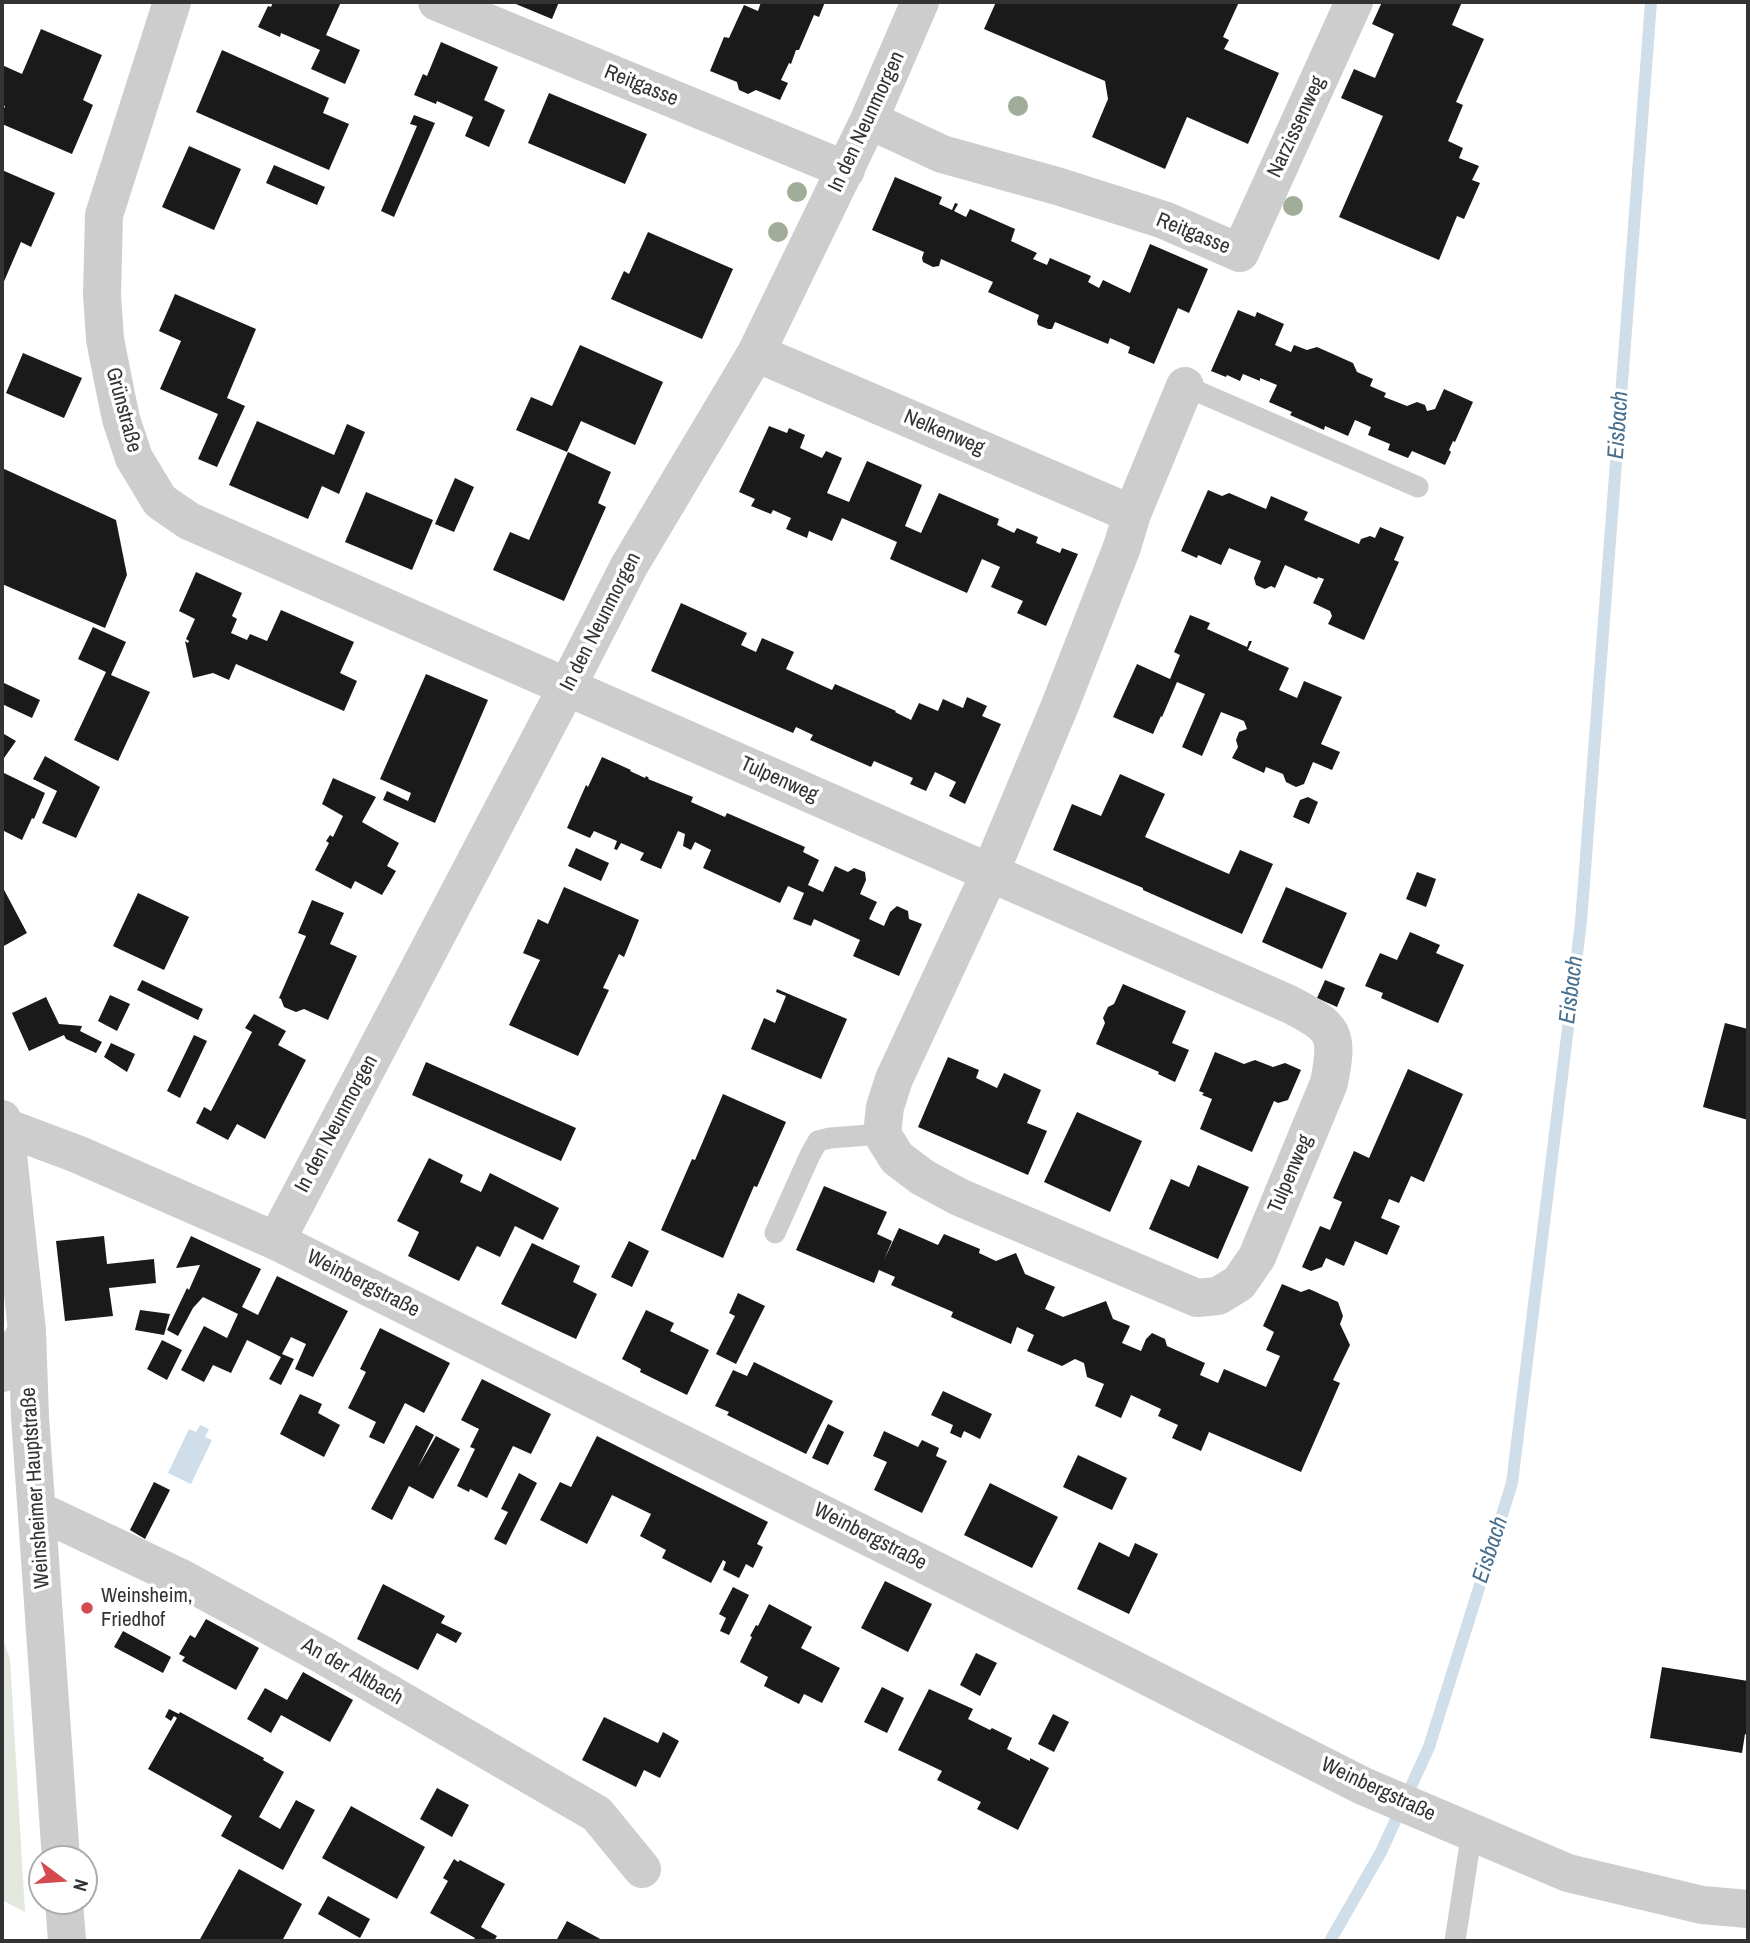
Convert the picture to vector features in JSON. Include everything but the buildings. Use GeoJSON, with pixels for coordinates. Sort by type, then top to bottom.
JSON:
{"type":"FeatureCollection","features":[{"type":"Feature","properties":{"kind":"street","name":"Grünstraße"},"geometry":{"type":"LineString","coordinates":[[172,2],[104,215],[102,295],[105,339],[121,419],[134,458],[160,501],[189,521],[567,687]]}},
{"type":"Feature","properties":{"kind":"street","name":"Reitgasse"},"geometry":{"type":"LineString","coordinates":[[437,2],[846,170]]}},
{"type":"Feature","properties":{"kind":"street","name":"In den Neunmorgen"},"geometry":{"type":"LineString","coordinates":[[276,1241],[629,566],[755,353],[846,170],[920,2]]}},
{"type":"Feature","properties":{"kind":"street","name":"Narzissenweg"},"geometry":{"type":"LineString","coordinates":[[1240,253],[1354,2]]}},
{"type":"Feature","properties":{"kind":"street","name":"Reitgasse"},"geometry":{"type":"LineString","coordinates":[[869,121],[942,154],[1164,220],[1240,253]]}},
{"type":"Feature","properties":{"kind":"street","name":"Nelkenweg"},"geometry":{"type":"LineString","coordinates":[[755,353],[1132,514]]}},
{"type":"Feature","properties":{"kind":"street"},"geometry":{"type":"LineString","coordinates":[[882,1134],[885,1107],[894,1079],[990,873],[1064,695],[1122,547],[1132,514],[1185,386]]}},
{"type":"Feature","properties":{"kind":"street","name":"Tulpenweg"},"geometry":{"type":"LineString","coordinates":[[567,687],[1289,1004],[1317,1018],[1332,1034],[1335,1053],[1329,1083],[1257,1256],[1239,1283],[1218,1296],[1197,1297],[959,1198],[922,1177],[897,1158],[882,1134]]}},
{"type":"Feature","properties":{"kind":"street","name":"Weinbergstraße"},"geometry":{"type":"LineString","coordinates":[[3,1123],[276,1241],[1363,1786],[1568,1873],[1702,1905],[1748,1909]]}},
{"type":"Feature","properties":{"kind":"street","name":"Weinsheimer Hauptstraße"},"geometry":{"type":"LineString","coordinates":[[3,1123],[27,1331],[30,1417],[60,1845]]}},
{"type":"Feature","properties":{"kind":"street"},"geometry":{"type":"LineString","coordinates":[[2,1373],[27,1331]]}},
{"type":"Feature","properties":{"kind":"street","name":"An der Altbach"},"geometry":{"type":"LineString","coordinates":[[37,1510],[181,1578],[275,1629],[597,1814],[642,1869]]}},
{"type":"Feature","properties":{"kind":"street"},"geometry":{"type":"LineString","coordinates":[[65,1915],[67,1941]]}},
{"type":"Feature","properties":{"kind":"lane"},"geometry":{"type":"LineString","coordinates":[[1185,386],[1418,487]]}},
{"type":"Feature","properties":{"kind":"lane"},"geometry":{"type":"LineString","coordinates":[[775,1233],[818,1141],[882,1134]]}},
{"type":"Feature","properties":{"kind":"lane"},"geometry":{"type":"LineString","coordinates":[[1455,1941],[1458,1826]]}},
{"type":"Feature","properties":{"kind":"shaded area"},"geometry":{"type":"Polygon","coordinates":[[[200,1425],[209,1429],[205,1437],[212,1440],[191,1484],[168,1473],[189,1429],[196,1432],[200,1425]]]}},
{"type":"Feature","properties":{"kind":"shaded area"},"geometry":{"type":"Polygon","coordinates":[[[2,1637],[10,1659],[25,1912],[2,1900],[2,1637]]]}},
{"type":"Feature","properties":{"kind":"waterway","name":"Eisbach"},"geometry":{"type":"LineString","coordinates":[[1330,1941],[1381,1852],[1429,1747],[1512,1483],[1581,922],[1651,2]]}},
{"type":"Feature","properties":{"kind":"place","name":"Weinsheim, Friedhof"},"geometry":{"type":"Point","coordinates":[87,1608]}}]}
